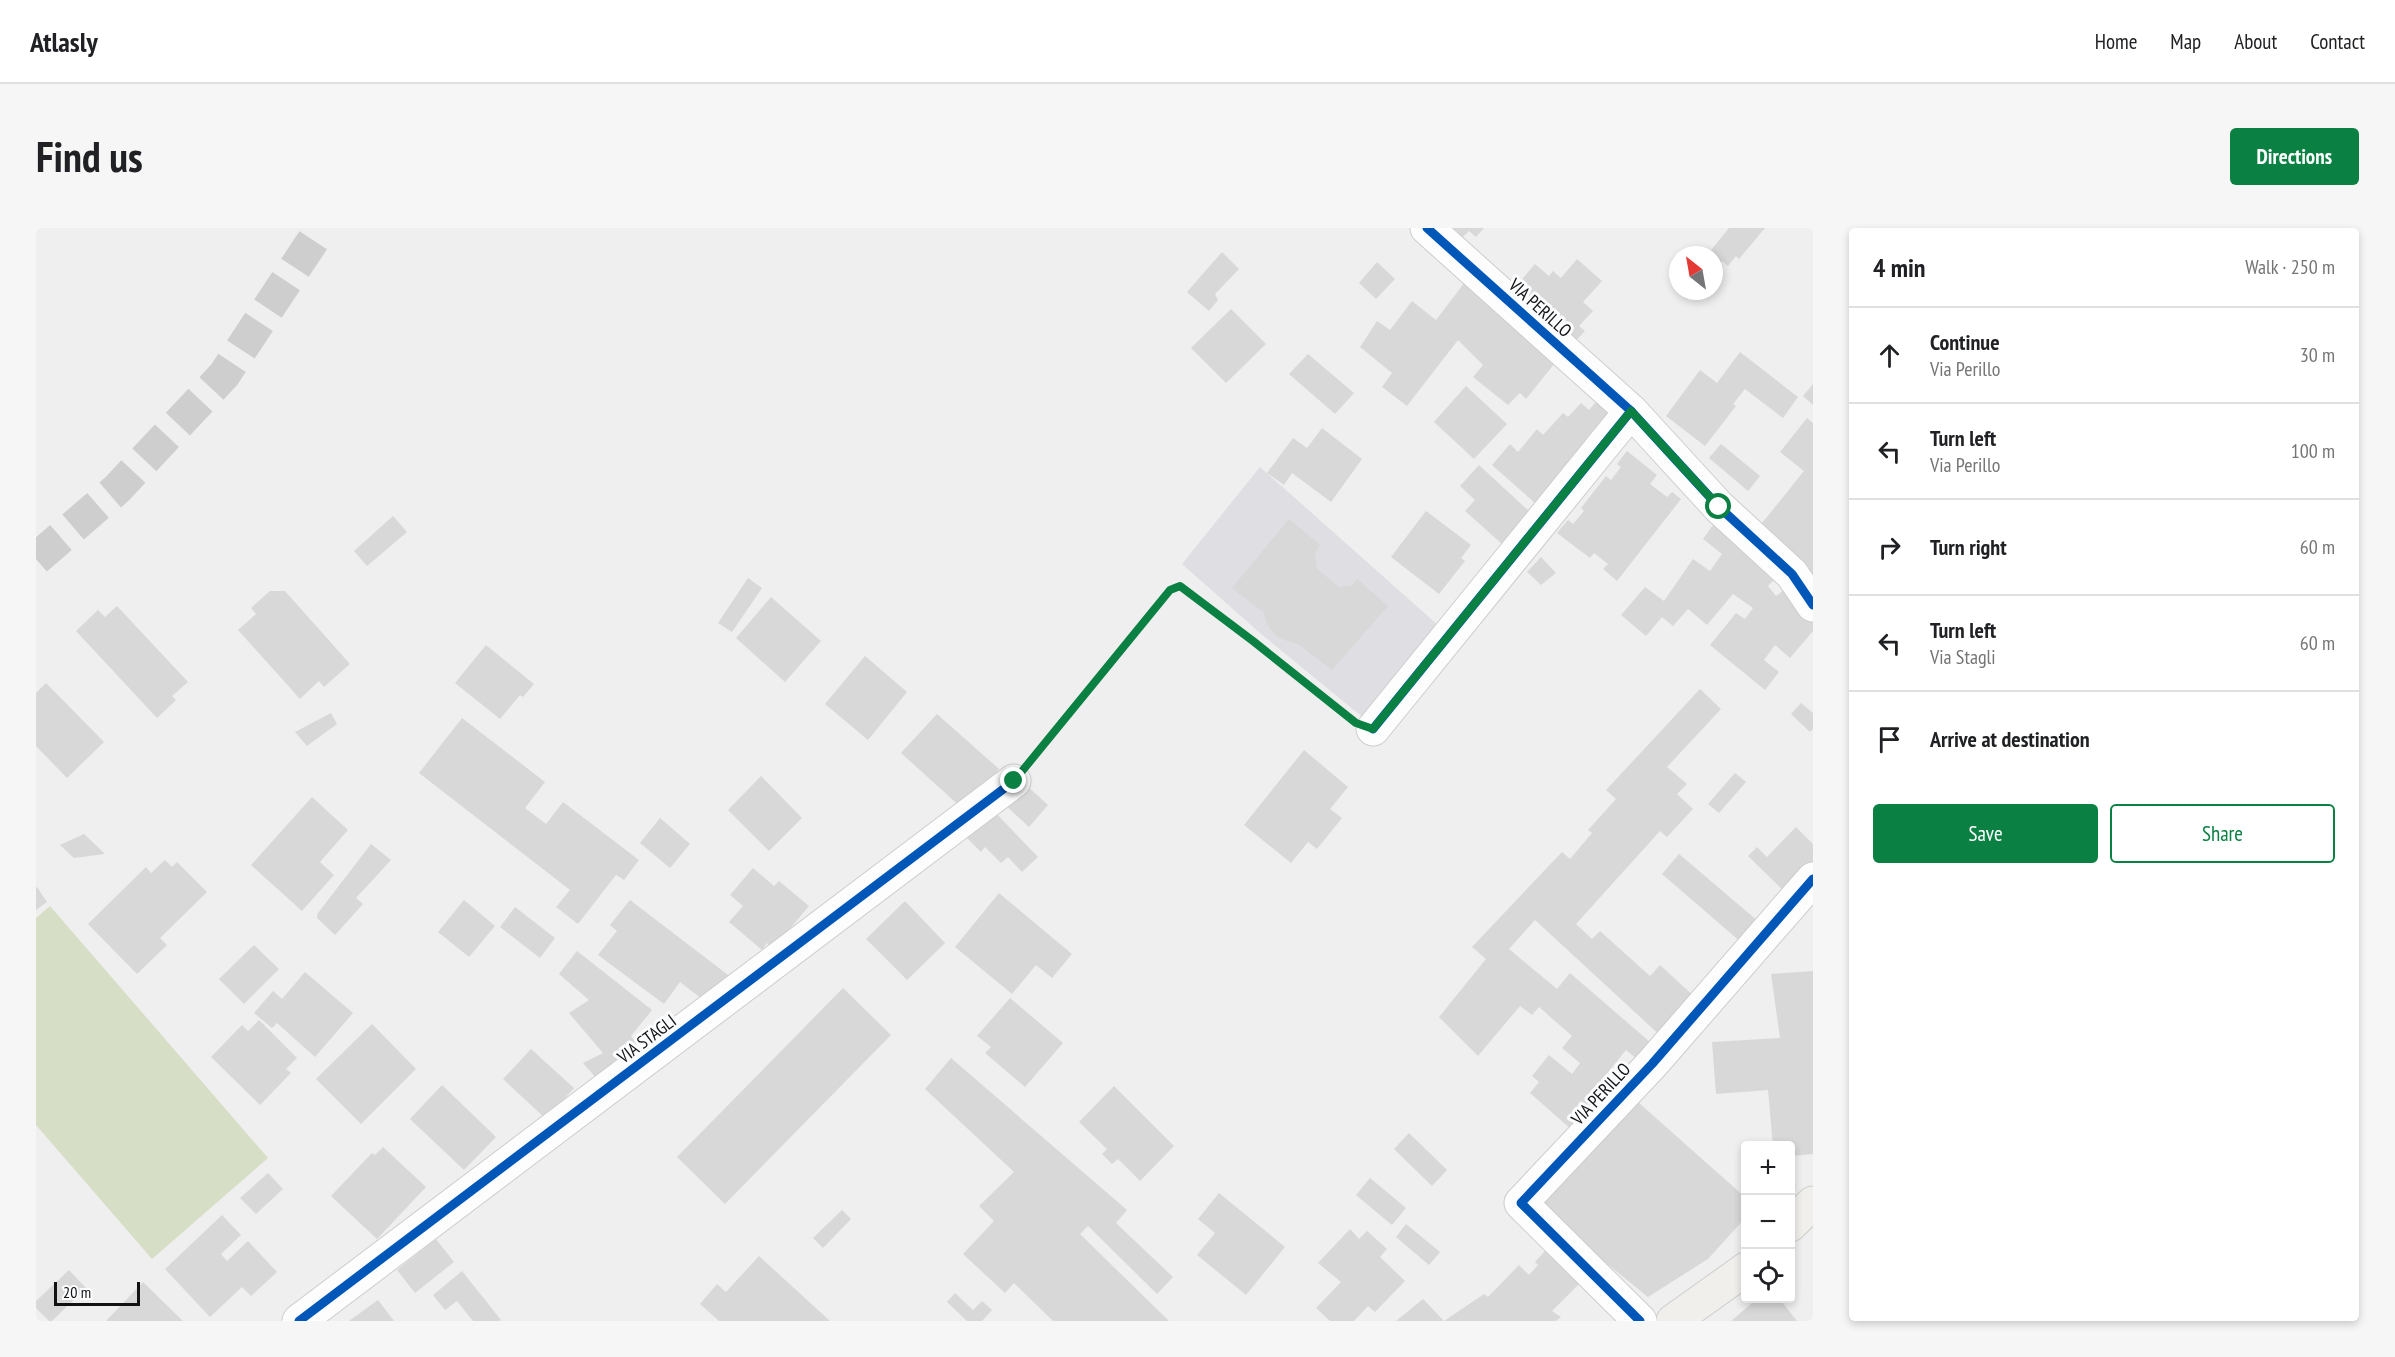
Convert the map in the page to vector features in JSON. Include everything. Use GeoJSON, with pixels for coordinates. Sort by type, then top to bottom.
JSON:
{"type":"FeatureCollection","features":[{"type":"Feature","properties":{"kind":"street","name":"VIA PERILLO"},"geometry":{"type":"LineString","coordinates":[[1427,228],[1631,411],[1719,507],[1792,574],[1813,606]]}},
{"type":"Feature","properties":{"kind":"street"},"geometry":{"type":"LineString","coordinates":[[1373,729],[1631,411]]}},
{"type":"Feature","properties":{"kind":"street","name":"VIA STAGLI"},"geometry":{"type":"LineString","coordinates":[[299,1321],[1014,781]]}},
{"type":"Feature","properties":{"kind":"street","name":"VIA PERILLO"},"geometry":{"type":"LineString","coordinates":[[1640,1321],[1521,1203],[1652,1064],[1813,879]]}},
{"type":"Feature","properties":{"kind":"street"},"geometry":{"type":"LineString","coordinates":[[1795,1221],[1813,1203]]}},
{"type":"Feature","properties":{"kind":"street"},"geometry":{"type":"LineString","coordinates":[[1673,1321],[1741,1273]]}},
{"type":"Feature","properties":{"kind":"path"},"geometry":{"type":"LineString","coordinates":[[1014,781],[1170,590],[1180,586],[1356,723],[1373,729]]}},
{"type":"Feature","properties":{"kind":"shaded area"},"geometry":{"type":"Polygon","coordinates":[[[1260,467],[1440,627],[1365,719],[1260,633],[1182,564],[1260,467]]]}},
{"type":"Feature","properties":{"kind":"green space"},"geometry":{"type":"Polygon","coordinates":[[[50,906],[268,1158],[152,1259],[36,1125],[36,918],[50,906]]]}},
{"type":"Feature","properties":{"kind":"building"},"geometry":{"type":"Polygon","coordinates":[[[1453,228],[1484,228],[1476,237],[1469,231],[1463,237],[1453,228]]]}},
{"type":"Feature","properties":{"kind":"building"},"geometry":{"type":"Polygon","coordinates":[[[1729,228],[1765,228],[1739,259],[1736,256],[1728,266],[1723,262],[1723,246],[1714,246],[1729,228]]]}},
{"type":"Feature","properties":{"kind":"building"},"geometry":{"type":"Polygon","coordinates":[[[1222,252],[1239,269],[1215,294],[1218,300],[1209,311],[1187,292],[1222,252]]]}},
{"type":"Feature","properties":{"kind":"building"},"geometry":{"type":"Polygon","coordinates":[[[1577,259],[1602,281],[1583,302],[1593,311],[1579,326],[1585,331],[1570,347],[1510,293],[1535,264],[1549,276],[1553,271],[1561,278],[1577,259]]]}},
{"type":"Feature","properties":{"kind":"building"},"geometry":{"type":"Polygon","coordinates":[[[1377,262],[1395,279],[1376,299],[1359,283],[1377,262]]]}},
{"type":"Feature","properties":{"kind":"building"},"geometry":{"type":"Polygon","coordinates":[[[1468,278],[1559,358],[1526,399],[1520,393],[1508,405],[1473,377],[1483,365],[1458,340],[1407,406],[1382,387],[1392,373],[1360,347],[1377,321],[1390,330],[1412,301],[1436,320],[1468,278]]]}},
{"type":"Feature","properties":{"kind":"building"},"geometry":{"type":"Polygon","coordinates":[[[1231,309],[1266,344],[1226,383],[1191,348],[1231,309]]]}},
{"type":"Feature","properties":{"kind":"building"},"geometry":{"type":"Polygon","coordinates":[[[1740,352],[1798,397],[1783,418],[1745,389],[1733,404],[1736,406],[1705,446],[1666,416],[1700,370],[1717,383],[1740,352]]]}},
{"type":"Feature","properties":{"kind":"building"},"geometry":{"type":"Polygon","coordinates":[[[1308,354],[1354,393],[1335,414],[1289,374],[1308,354]]]}},
{"type":"Feature","properties":{"kind":"building"},"geometry":{"type":"Polygon","coordinates":[[[1813,384],[1813,405],[1803,396],[1813,384]]]}},
{"type":"Feature","properties":{"kind":"building"},"geometry":{"type":"Polygon","coordinates":[[[1466,386],[1507,424],[1474,459],[1434,422],[1466,386]]]}},
{"type":"Feature","properties":{"kind":"building"},"geometry":{"type":"Polygon","coordinates":[[[1601,396],[1614,407],[1535,503],[1492,465],[1510,444],[1518,452],[1537,429],[1543,435],[1563,413],[1568,417],[1581,403],[1589,410],[1601,396]]]}},
{"type":"Feature","properties":{"kind":"building"},"geometry":{"type":"Polygon","coordinates":[[[1807,418],[1813,423],[1813,580],[1754,533],[1804,471],[1780,452],[1807,418]]]}},
{"type":"Feature","properties":{"kind":"building"},"geometry":{"type":"Polygon","coordinates":[[[1322,428],[1362,459],[1331,502],[1292,473],[1284,485],[1267,473],[1293,438],[1307,448],[1322,428]]]}},
{"type":"Feature","properties":{"kind":"building"},"geometry":{"type":"Polygon","coordinates":[[[1721,444],[1760,476],[1748,491],[1709,458],[1721,444]]]}},
{"type":"Feature","properties":{"kind":"building"},"geometry":{"type":"Polygon","coordinates":[[[1627,451],[1657,475],[1650,484],[1667,497],[1672,492],[1681,499],[1617,581],[1603,569],[1608,564],[1594,553],[1590,558],[1557,533],[1568,520],[1573,524],[1584,511],[1581,508],[1606,476],[1611,480],[1621,467],[1617,464],[1627,451]]]}},
{"type":"Feature","properties":{"kind":"building"},"geometry":{"type":"Polygon","coordinates":[[[1479,465],[1531,513],[1502,544],[1465,511],[1475,500],[1460,486],[1479,465]]]}},
{"type":"Feature","properties":{"kind":"building"},"geometry":{"type":"Polygon","coordinates":[[[1426,511],[1471,545],[1461,558],[1465,561],[1439,594],[1391,557],[1426,511]]]}},
{"type":"Feature","properties":{"kind":"building"},"geometry":{"type":"Polygon","coordinates":[[[393,516],[407,532],[367,566],[354,551],[393,516]]]}},
{"type":"Feature","properties":{"kind":"building"},"geometry":{"type":"Polygon","coordinates":[[[1718,518],[1780,574],[1768,586],[1776,596],[1784,590],[1813,619],[1813,631],[1790,658],[1775,645],[1764,660],[1779,672],[1765,690],[1710,645],[1736,613],[1745,619],[1753,608],[1733,594],[1707,625],[1688,609],[1673,626],[1662,617],[1646,636],[1621,615],[1645,587],[1664,601],[1693,559],[1710,571],[1722,554],[1703,539],[1718,518]]]}},
{"type":"Feature","properties":{"kind":"building"},"geometry":{"type":"Polygon","coordinates":[[[1289,519],[1320,545],[1315,553],[1317,569],[1339,587],[1353,585],[1357,579],[1388,606],[1332,670],[1298,644],[1278,638],[1268,626],[1263,612],[1232,588],[1289,519]]]}},
{"type":"Feature","properties":{"kind":"building"},"geometry":{"type":"Polygon","coordinates":[[[1541,557],[1556,573],[1541,585],[1527,572],[1541,557]]]}},
{"type":"Feature","properties":{"kind":"building"},"geometry":{"type":"Polygon","coordinates":[[[748,578],[762,588],[732,632],[718,623],[748,578]]]}},
{"type":"Feature","properties":{"kind":"building"},"geometry":{"type":"Polygon","coordinates":[[[270,591],[285,591],[350,664],[324,687],[319,681],[300,699],[238,630],[256,614],[251,608],[270,591]]]}},
{"type":"Feature","properties":{"kind":"building"},"geometry":{"type":"Polygon","coordinates":[[[771,597],[821,641],[785,682],[736,638],[771,597]]]}},
{"type":"Feature","properties":{"kind":"building"},"geometry":{"type":"Polygon","coordinates":[[[117,606],[188,682],[172,696],[176,700],[157,718],[76,631],[98,610],[105,617],[117,606]]]}},
{"type":"Feature","properties":{"kind":"building"},"geometry":{"type":"Polygon","coordinates":[[[486,645],[534,684],[523,697],[520,695],[500,719],[455,683],[486,645]]]}},
{"type":"Feature","properties":{"kind":"building"},"geometry":{"type":"Polygon","coordinates":[[[865,656],[907,692],[868,740],[825,704],[865,656]]]}},
{"type":"Feature","properties":{"kind":"building"},"geometry":{"type":"Polygon","coordinates":[[[46,683],[104,742],[67,778],[36,746],[36,693],[46,683]]]}},
{"type":"Feature","properties":{"kind":"building"},"geometry":{"type":"Polygon","coordinates":[[[1700,689],[1721,709],[1667,767],[1687,784],[1677,794],[1693,809],[1667,837],[1660,831],[1576,924],[1592,939],[1600,931],[1650,976],[1660,965],[1696,998],[1664,1039],[1535,920],[1509,949],[1557,989],[1570,973],[1657,1048],[1643,1064],[1626,1050],[1592,1092],[1600,1098],[1572,1130],[1530,1093],[1539,1082],[1532,1076],[1549,1055],[1572,1074],[1580,1063],[1562,1048],[1572,1036],[1539,1007],[1532,1015],[1520,1006],[1478,1056],[1439,1017],[1486,959],[1472,947],[1562,852],[1570,859],[1592,833],[1588,830],[1616,799],[1606,790],[1700,689]]]}},
{"type":"Feature","properties":{"kind":"building"},"geometry":{"type":"Polygon","coordinates":[[[1801,703],[1813,713],[1813,729],[1810,732],[1791,714],[1801,703]]]}},
{"type":"Feature","properties":{"kind":"building"},"geometry":{"type":"Polygon","coordinates":[[[331,713],[337,724],[307,746],[295,732],[331,713]]]}},
{"type":"Feature","properties":{"kind":"building"},"geometry":{"type":"Polygon","coordinates":[[[937,714],[999,769],[963,809],[901,753],[937,714]]]}},
{"type":"Feature","properties":{"kind":"building"},"geometry":{"type":"Polygon","coordinates":[[[462,718],[545,782],[525,808],[546,824],[563,802],[639,860],[624,880],[616,875],[578,924],[556,907],[570,890],[419,773],[462,718]]]}},
{"type":"Feature","properties":{"kind":"building"},"geometry":{"type":"Polygon","coordinates":[[[1304,750],[1348,787],[1330,809],[1342,818],[1317,849],[1308,842],[1291,863],[1244,825],[1304,750]]]}},
{"type":"Feature","properties":{"kind":"building"},"geometry":{"type":"Polygon","coordinates":[[[1735,773],[1746,782],[1719,813],[1708,804],[1735,773]]]}},
{"type":"Feature","properties":{"kind":"building"},"geometry":{"type":"Polygon","coordinates":[[[761,776],[802,818],[769,851],[728,810],[761,776]]]}},
{"type":"Feature","properties":{"kind":"building"},"geometry":{"type":"Polygon","coordinates":[[[1023,782],[1048,805],[1029,827],[1004,804],[1023,782]]]}},
{"type":"Feature","properties":{"kind":"building"},"geometry":{"type":"Polygon","coordinates":[[[312,797],[348,830],[320,862],[334,875],[302,911],[251,865],[312,797]]]}},
{"type":"Feature","properties":{"kind":"building"},"geometry":{"type":"Polygon","coordinates":[[[992,809],[1038,857],[1022,872],[1008,857],[1001,863],[985,847],[981,852],[965,836],[992,809]]]}},
{"type":"Feature","properties":{"kind":"building"},"geometry":{"type":"Polygon","coordinates":[[[660,818],[690,844],[670,868],[640,843],[660,818]]]}},
{"type":"Feature","properties":{"kind":"building"},"geometry":{"type":"Polygon","coordinates":[[[1796,827],[1813,844],[1813,866],[1786,893],[1748,856],[1757,847],[1767,857],[1796,827]]]}},
{"type":"Feature","properties":{"kind":"building"},"geometry":{"type":"Polygon","coordinates":[[[84,834],[105,854],[74,858],[60,845],[84,834]]]}},
{"type":"Feature","properties":{"kind":"building"},"geometry":{"type":"Polygon","coordinates":[[[371,844],[391,860],[356,898],[363,904],[335,935],[317,918],[318,913],[371,844]]]}},
{"type":"Feature","properties":{"kind":"building"},"geometry":{"type":"Polygon","coordinates":[[[1679,854],[1759,922],[1742,943],[1662,874],[1679,854]]]}},
{"type":"Feature","properties":{"kind":"building"},"geometry":{"type":"Polygon","coordinates":[[[165,860],[172,867],[177,862],[207,892],[160,938],[167,945],[137,974],[88,924],[146,867],[151,873],[165,860]]]}},
{"type":"Feature","properties":{"kind":"building"},"geometry":{"type":"Polygon","coordinates":[[[753,868],[774,886],[779,881],[809,906],[773,949],[767,943],[762,950],[729,922],[743,906],[730,895],[753,868]]]}},
{"type":"Feature","properties":{"kind":"building"},"geometry":{"type":"Polygon","coordinates":[[[36,888],[47,902],[36,910],[36,888]]]}},
{"type":"Feature","properties":{"kind":"building"},"geometry":{"type":"Polygon","coordinates":[[[999,893],[1072,954],[1052,978],[1036,965],[1012,994],[955,947],[999,893]]]}},
{"type":"Feature","properties":{"kind":"building"},"geometry":{"type":"Polygon","coordinates":[[[464,900],[495,926],[469,957],[438,932],[464,900]]]}},
{"type":"Feature","properties":{"kind":"building"},"geometry":{"type":"Polygon","coordinates":[[[630,900],[732,978],[711,1006],[680,982],[664,1004],[598,955],[617,931],[610,925],[630,900]]]}},
{"type":"Feature","properties":{"kind":"building"},"geometry":{"type":"Polygon","coordinates":[[[905,901],[945,943],[907,980],[866,939],[905,901]]]}},
{"type":"Feature","properties":{"kind":"building"},"geometry":{"type":"Polygon","coordinates":[[[515,907],[555,938],[540,958],[500,927],[515,907]]]}},
{"type":"Feature","properties":{"kind":"building"},"geometry":{"type":"Polygon","coordinates":[[[254,945],[279,969],[244,1004],[219,979],[254,945]]]}},
{"type":"Feature","properties":{"kind":"building"},"geometry":{"type":"Polygon","coordinates":[[[577,951],[652,1010],[631,1036],[646,1058],[603,1086],[583,1063],[603,1053],[569,1013],[589,1000],[559,974],[577,951]]]}},
{"type":"Feature","properties":{"kind":"building"},"geometry":{"type":"Polygon","coordinates":[[[1813,971],[1813,1154],[1795,1156],[1795,1141],[1773,1141],[1768,1090],[1716,1094],[1712,1042],[1780,1038],[1771,974],[1813,971]]]}},
{"type":"Feature","properties":{"kind":"building"},"geometry":{"type":"Polygon","coordinates":[[[305,972],[353,1013],[315,1057],[277,1023],[272,1028],[254,1013],[273,991],[282,999],[305,972]]]}},
{"type":"Feature","properties":{"kind":"building"},"geometry":{"type":"Polygon","coordinates":[[[843,988],[891,1035],[725,1204],[677,1157],[843,988]]]}},
{"type":"Feature","properties":{"kind":"building"},"geometry":{"type":"Polygon","coordinates":[[[1010,998],[1063,1043],[1025,1087],[985,1053],[991,1047],[977,1036],[1010,998]]]}},
{"type":"Feature","properties":{"kind":"building"},"geometry":{"type":"Polygon","coordinates":[[[259,1020],[297,1058],[286,1069],[291,1073],[260,1105],[211,1057],[242,1025],[248,1031],[259,1020]]]}},
{"type":"Feature","properties":{"kind":"building"},"geometry":{"type":"Polygon","coordinates":[[[372,1024],[416,1069],[361,1124],[316,1079],[372,1024]]]}},
{"type":"Feature","properties":{"kind":"building"},"geometry":{"type":"Polygon","coordinates":[[[531,1049],[574,1088],[546,1119],[503,1079],[531,1049]]]}},
{"type":"Feature","properties":{"kind":"building"},"geometry":{"type":"Polygon","coordinates":[[[951,1058],[1127,1210],[1116,1223],[1173,1277],[1157,1294],[1088,1226],[1080,1234],[1169,1321],[1053,1321],[1014,1283],[1005,1293],[963,1254],[994,1221],[979,1206],[1014,1172],[925,1089],[951,1058]]]}},
{"type":"Feature","properties":{"kind":"building"},"geometry":{"type":"Polygon","coordinates":[[[442,1085],[496,1137],[464,1170],[410,1119],[442,1085]]]}},
{"type":"Feature","properties":{"kind":"building"},"geometry":{"type":"Polygon","coordinates":[[[1114,1086],[1174,1146],[1140,1181],[1118,1159],[1112,1164],[1102,1154],[1107,1149],[1079,1122],[1114,1086]]]}},
{"type":"Feature","properties":{"kind":"building"},"geometry":{"type":"Polygon","coordinates":[[[1630,1095],[1741,1194],[1741,1223],[1708,1259],[1648,1297],[1541,1210],[1541,1194],[1630,1095]]]}},
{"type":"Feature","properties":{"kind":"building"},"geometry":{"type":"Polygon","coordinates":[[[1409,1133],[1447,1170],[1432,1186],[1394,1149],[1409,1133]]]}},
{"type":"Feature","properties":{"kind":"building"},"geometry":{"type":"Polygon","coordinates":[[[383,1147],[426,1187],[377,1239],[331,1196],[372,1153],[375,1155],[383,1147]]]}},
{"type":"Feature","properties":{"kind":"building"},"geometry":{"type":"Polygon","coordinates":[[[268,1173],[283,1189],[256,1214],[240,1198],[268,1173]]]}},
{"type":"Feature","properties":{"kind":"building"},"geometry":{"type":"Polygon","coordinates":[[[1370,1178],[1406,1208],[1392,1225],[1356,1195],[1370,1178]]]}},
{"type":"Feature","properties":{"kind":"building"},"geometry":{"type":"Polygon","coordinates":[[[1219,1193],[1285,1247],[1246,1295],[1197,1255],[1215,1233],[1198,1219],[1219,1193]]]}},
{"type":"Feature","properties":{"kind":"building"},"geometry":{"type":"Polygon","coordinates":[[[842,1210],[851,1219],[823,1248],[813,1238],[842,1210]]]}},
{"type":"Feature","properties":{"kind":"building"},"geometry":{"type":"Polygon","coordinates":[[[222,1215],[241,1235],[221,1254],[227,1261],[248,1241],[277,1272],[251,1296],[242,1287],[210,1317],[165,1269],[222,1215]]]}},
{"type":"Feature","properties":{"kind":"building"},"geometry":{"type":"Polygon","coordinates":[[[1406,1224],[1440,1252],[1429,1265],[1396,1237],[1406,1224]]]}},
{"type":"Feature","properties":{"kind":"building"},"geometry":{"type":"Polygon","coordinates":[[[1350,1229],[1359,1239],[1367,1231],[1387,1249],[1380,1257],[1405,1281],[1375,1312],[1368,1306],[1354,1321],[1330,1321],[1316,1308],[1341,1282],[1318,1263],[1350,1229]]]}},
{"type":"Feature","properties":{"kind":"building"},"geometry":{"type":"Polygon","coordinates":[[[436,1239],[454,1262],[415,1293],[397,1270],[436,1239]]]}},
{"type":"Feature","properties":{"kind":"building"},"geometry":{"type":"Polygon","coordinates":[[[1551,1244],[1587,1276],[1552,1311],[1561,1317],[1556,1321],[1444,1321],[1484,1294],[1488,1297],[1519,1265],[1529,1275],[1538,1265],[1535,1262],[1551,1244]]]}},
{"type":"Feature","properties":{"kind":"building"},"geometry":{"type":"Polygon","coordinates":[[[759,1256],[830,1321],[719,1321],[700,1304],[717,1284],[726,1292],[759,1256]]]}},
{"type":"Feature","properties":{"kind":"building"},"geometry":{"type":"Polygon","coordinates":[[[69,1270],[86,1288],[52,1321],[49,1321],[36,1308],[36,1301],[69,1270]]]}},
{"type":"Feature","properties":{"kind":"building"},"geometry":{"type":"Polygon","coordinates":[[[462,1271],[500,1321],[473,1321],[457,1301],[445,1310],[433,1295],[462,1271]]]}},
{"type":"Feature","properties":{"kind":"building"},"geometry":{"type":"Polygon","coordinates":[[[143,1282],[183,1321],[106,1321],[143,1282]]]}},
{"type":"Feature","properties":{"kind":"building"},"geometry":{"type":"Polygon","coordinates":[[[955,1293],[973,1310],[982,1301],[992,1310],[982,1321],[967,1321],[947,1302],[955,1293]]]}},
{"type":"Feature","properties":{"kind":"building"},"geometry":{"type":"Polygon","coordinates":[[[1423,1299],[1444,1321],[1396,1321],[1423,1299]]]}},
{"type":"Feature","properties":{"kind":"building"},"geometry":{"type":"Polygon","coordinates":[[[378,1300],[394,1321],[349,1321],[378,1300]]]}},
{"type":"Feature","properties":{"kind":"building"},"geometry":{"type":"Polygon","coordinates":[[[1752,1303],[1783,1303],[1797,1321],[1731,1321],[1752,1303]]]}},
{"type":"Feature","properties":{"kind":"tunnel"},"geometry":{"type":"LineString","coordinates":[[36,559],[117,489],[224,375],[320,228]]}},
{"type":"Feature","properties":{"kind":"cycle path"},"geometry":{"type":"LineString","coordinates":[[1427,228],[1631,411],[1719,507],[1792,574],[1813,605]]}},
{"type":"Feature","properties":{"kind":"cycle path"},"geometry":{"type":"LineString","coordinates":[[1373,729],[1631,411]]}},
{"type":"Feature","properties":{"kind":"cycle path"},"geometry":{"type":"LineString","coordinates":[[299,1321],[1014,781]]}},
{"type":"Feature","properties":{"kind":"cycle path"},"geometry":{"type":"LineString","coordinates":[[1640,1321],[1521,1203],[1652,1064],[1813,879]]}},
{"type":"Feature","properties":{"kind":"route"},"geometry":{"type":"LineString","coordinates":[[1014,781],[1170,590],[1180,586],[1356,723],[1373,729],[1631,411],[1719,507]]}}]}
